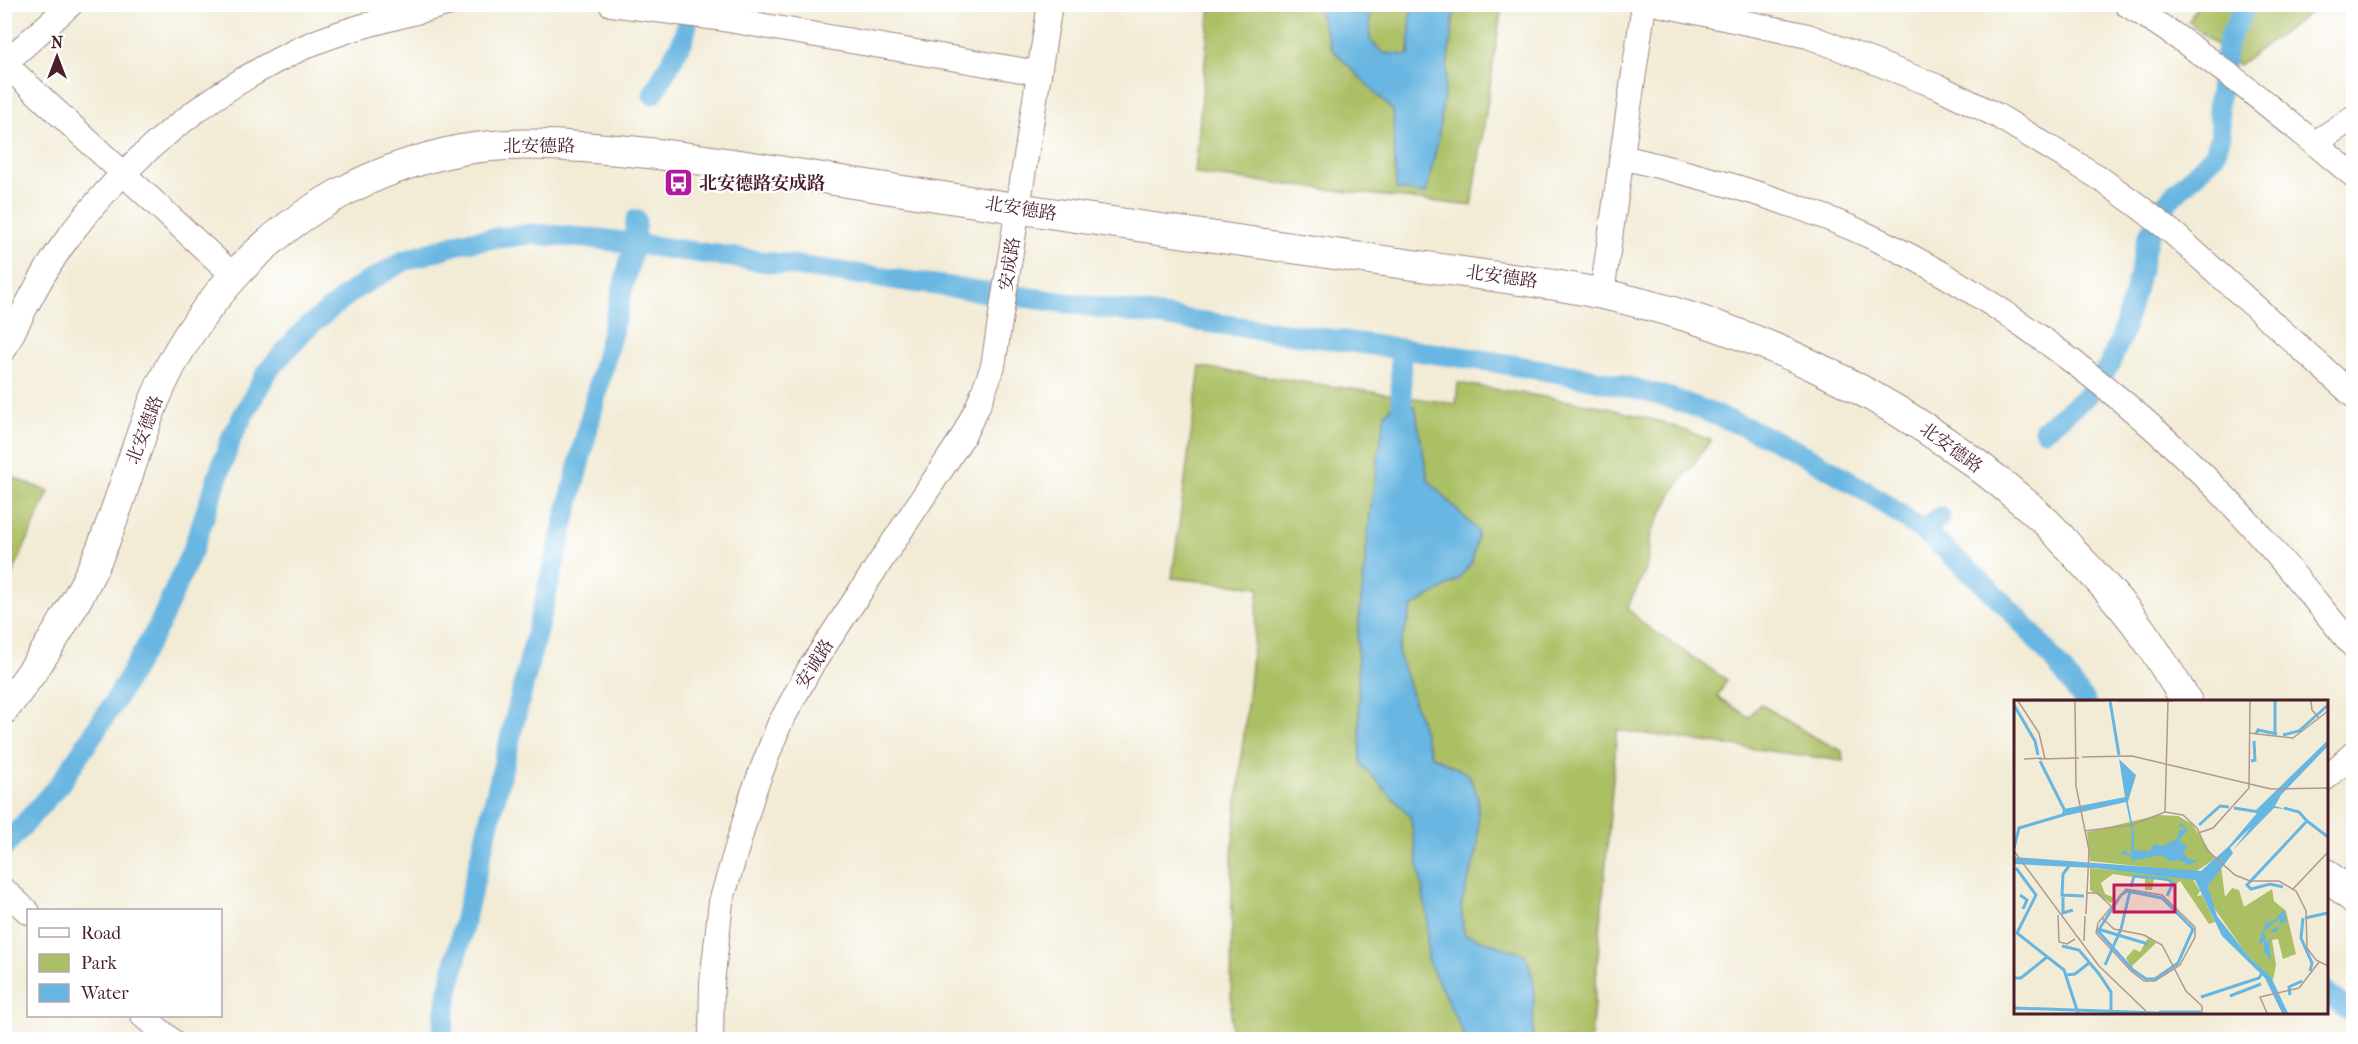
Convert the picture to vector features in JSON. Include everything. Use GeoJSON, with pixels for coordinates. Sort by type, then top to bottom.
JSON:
{"type":"FeatureCollection","features":[{"type":"Feature","properties":{"kind":"street"},"geometry":{"type":"LineString","coordinates":[[71,4],[5,63],[234,276]]}},
{"type":"Feature","properties":{"kind":"street"},"geometry":{"type":"LineString","coordinates":[[4,350],[34,290],[62,246],[124,174],[181,123],[218,95],[259,69],[313,43],[447,4]]}},
{"type":"Feature","properties":{"kind":"street"},"geometry":{"type":"LineString","coordinates":[[611,4],[717,18],[1039,73]]}},
{"type":"Feature","properties":{"kind":"street","name":"安成路"},"geometry":{"type":"LineString","coordinates":[[1000,320],[1050,4]]}},
{"type":"Feature","properties":{"kind":"street"},"geometry":{"type":"LineString","coordinates":[[1602,293],[1644,4]]}},
{"type":"Feature","properties":{"kind":"street"},"geometry":{"type":"LineString","coordinates":[[1658,4],[1808,36],[1941,88],[1998,116],[2098,177],[2173,233],[2354,396]]}},
{"type":"Feature","properties":{"kind":"street"},"geometry":{"type":"LineString","coordinates":[[2126,4],[2159,24],[2247,86],[2354,176]]}},
{"type":"Feature","properties":{"kind":"street"},"geometry":{"type":"LineString","coordinates":[[2315,144],[2354,117]]}},
{"type":"Feature","properties":{"kind":"street","name":"北安德路"},"geometry":{"type":"LineString","coordinates":[[4,709],[68,613],[103,545],[155,399],[176,355],[203,313],[234,276],[267,243],[301,216],[364,181],[410,163],[441,155],[513,144],[571,146],[678,156],[1602,293],[1667,310],[1743,335],[1859,387],[1925,428],[2045,521],[2100,580],[2139,628],[2186,700]]}},
{"type":"Feature","properties":{"kind":"street"},"geometry":{"type":"LineString","coordinates":[[1622,157],[1731,185],[1793,205],[1876,239],[1955,282],[2016,321],[2079,368],[2154,429],[2221,493],[2354,647]]}},
{"type":"Feature","properties":{"kind":"street","name":"安诚路"},"geometry":{"type":"LineString","coordinates":[[711,1040],[712,983],[721,902],[753,793],[779,725],[810,668],[962,438],[978,406],[993,366],[1000,320]]}},
{"type":"Feature","properties":{"kind":"street"},"geometry":{"type":"LineString","coordinates":[[2328,776],[2354,753]]}},
{"type":"Feature","properties":{"kind":"street"},"geometry":{"type":"LineString","coordinates":[[2328,876],[2354,899]]}},
{"type":"Feature","properties":{"kind":"street"},"geometry":{"type":"LineString","coordinates":[[4,890],[27,911]]}},
{"type":"Feature","properties":{"kind":"street"},"geometry":{"type":"LineString","coordinates":[[144,1017],[171,1040]]}},
{"type":"Feature","properties":{"kind":"green space"},"geometry":{"type":"Polygon","coordinates":[[[2197,4],[2320,5],[2239,65],[2189,22],[2197,4]]]}},
{"type":"Feature","properties":{"kind":"green space"},"geometry":{"type":"Polygon","coordinates":[[[1210,5],[1502,5],[1472,206],[1195,174],[1210,5]]]}},
{"type":"Feature","properties":{"kind":"green space"},"geometry":{"type":"Polygon","coordinates":[[[1200,367],[1456,404],[1458,383],[1600,406],[1662,422],[1711,440],[1675,489],[1651,533],[1646,570],[1627,608],[1646,626],[1727,680],[1717,697],[1749,717],[1760,704],[1812,736],[1842,751],[1843,761],[1617,730],[1591,1039],[1231,1039],[1232,853],[1259,587],[1172,578],[1200,367]]]}},
{"type":"Feature","properties":{"kind":"green space"},"geometry":{"type":"Polygon","coordinates":[[[5,474],[49,492],[5,590],[5,474]]]}},
{"type":"Feature","properties":{"kind":"water"},"geometry":{"type":"Polygon","coordinates":[[[1316,5],[1370,5],[1370,40],[1383,53],[1409,55],[1411,5],[1455,5],[1438,141],[1426,194],[1396,189],[1393,111],[1332,49],[1316,5]]]}},
{"type":"Feature","properties":{"kind":"water"},"geometry":{"type":"Polygon","coordinates":[[[1393,405],[1415,406],[1428,480],[1478,531],[1472,562],[1458,580],[1412,607],[1398,651],[1431,755],[1469,775],[1478,797],[1478,848],[1461,906],[1464,934],[1526,955],[1534,983],[1533,1039],[1466,1039],[1427,959],[1427,918],[1410,816],[1361,764],[1357,639],[1371,505],[1385,414],[1393,405]]]}},
{"type":"Feature","properties":{"kind":"waterway"},"geometry":{"type":"LineString","coordinates":[[653,94],[683,40],[692,4]]}},
{"type":"Feature","properties":{"kind":"waterway"},"geometry":{"type":"LineString","coordinates":[[2044,430],[2088,395],[2109,365],[2121,338],[2148,237],[2167,202],[2215,154],[2221,135],[2218,103],[2228,40],[2247,4]]}},
{"type":"Feature","properties":{"kind":"waterway"},"geometry":{"type":"LineString","coordinates":[[441,1040],[446,1004],[465,918],[634,244],[636,220]]}},
{"type":"Feature","properties":{"kind":"waterway"},"geometry":{"type":"LineString","coordinates":[[4,847],[62,781],[113,704],[159,625],[193,549],[232,436],[267,372],[304,330],[355,289],[404,261],[464,242],[532,234],[600,239],[1475,359],[1593,379],[1670,398],[1772,439],[1824,466],[1875,497],[1923,532],[2011,611],[2050,655],[2084,700]]}},
{"type":"Feature","properties":{"kind":"waterway"},"geometry":{"type":"LineString","coordinates":[[1400,349],[1402,414]]}},
{"type":"Feature","properties":{"kind":"waterway"},"geometry":{"type":"LineString","coordinates":[[1923,531],[1940,517]]}},
{"type":"Feature","properties":{"kind":"waterway"},"geometry":{"type":"LineString","coordinates":[[2328,994],[2354,1014]]}},
{"type":"Feature","properties":{"kind":"place","name":"北安德路安成路"},"geometry":{"type":"Point","coordinates":[678,183]}}]}
